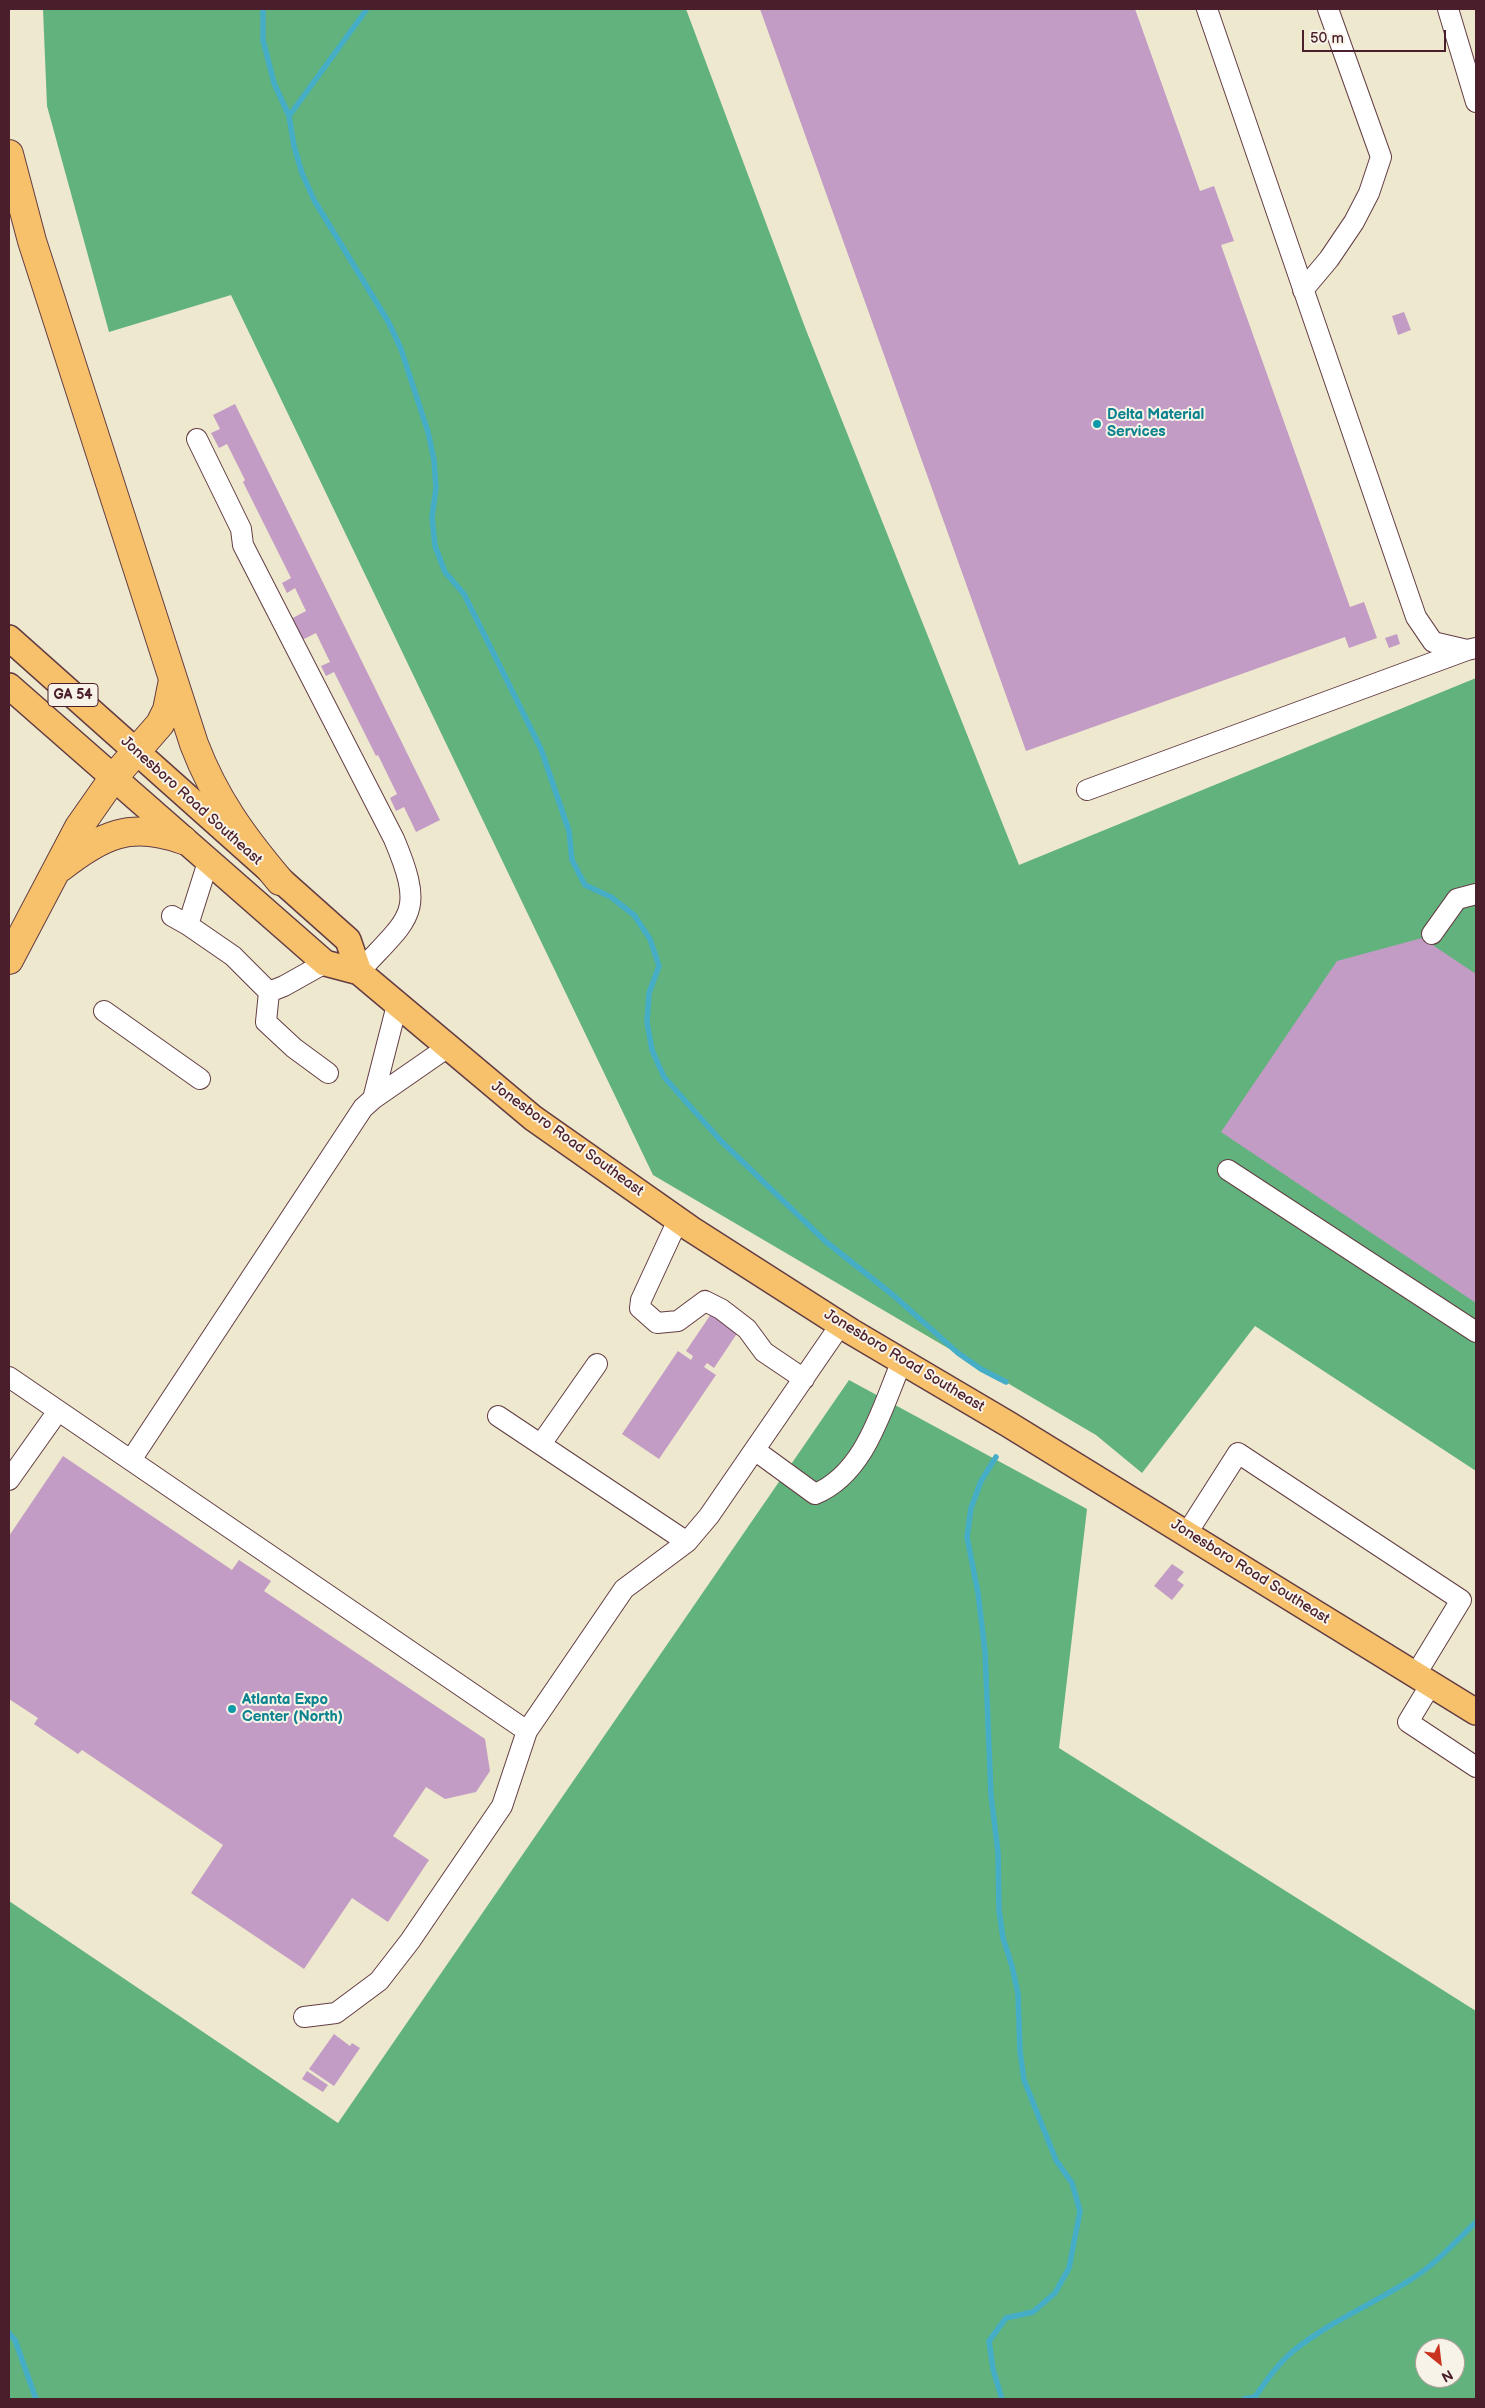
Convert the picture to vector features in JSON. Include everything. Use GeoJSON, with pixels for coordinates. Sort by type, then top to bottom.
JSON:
{"type":"FeatureCollection","features":[{"type":"Feature","properties":{"kind":"highway"},"geometry":{"type":"LineString","coordinates":[[9,154],[32,240],[194,744],[216,796],[243,836],[280,881]]}},
{"type":"Feature","properties":{"kind":"highway"},"geometry":{"type":"LineString","coordinates":[[9,960],[79,827],[114,777],[160,724],[167,710],[173,680]]}},
{"type":"Feature","properties":{"kind":"highway"},"geometry":{"type":"LineString","coordinates":[[57,871],[102,839],[124,831],[145,830],[164,833],[184,840]]}},
{"type":"Feature","properties":{"kind":"main road","name":"Jonesboro Road Southeast"},"geometry":{"type":"LineString","coordinates":[[9,638],[348,940],[359,972]]}},
{"type":"Feature","properties":{"kind":"main road","name":"Jonesboro Road Southeast"},"geometry":{"type":"LineString","coordinates":[[9,686],[325,963],[359,972],[534,1118],[678,1220],[841,1324],[1187,1533],[1476,1712]]}},
{"type":"Feature","properties":{"kind":"lane"},"geometry":{"type":"LineString","coordinates":[[1207,9],[1416,617],[1433,642],[1472,649]]}},
{"type":"Feature","properties":{"kind":"lane"},"geometry":{"type":"LineString","coordinates":[[1303,290],[1329,259],[1354,222],[1369,193],[1381,157],[1328,9]]}},
{"type":"Feature","properties":{"kind":"lane"},"geometry":{"type":"LineString","coordinates":[[1448,9],[1476,102]]}},
{"type":"Feature","properties":{"kind":"lane"},"geometry":{"type":"LineString","coordinates":[[197,439],[240,528],[243,544],[394,839],[408,876],[412,896],[406,920],[359,972]]}},
{"type":"Feature","properties":{"kind":"lane"},"geometry":{"type":"LineString","coordinates":[[1087,790],[1472,649]]}},
{"type":"Feature","properties":{"kind":"lane"},"geometry":{"type":"LineString","coordinates":[[208,862],[180,921],[233,956],[268,992],[266,1022],[294,1048],[328,1073]]}},
{"type":"Feature","properties":{"kind":"lane"},"geometry":{"type":"LineString","coordinates":[[1432,934],[1457,899],[1476,894]]}},
{"type":"Feature","properties":{"kind":"lane"},"geometry":{"type":"LineString","coordinates":[[268,992],[284,986],[325,963]]}},
{"type":"Feature","properties":{"kind":"lane"},"geometry":{"type":"LineString","coordinates":[[373,1099],[397,1005]]}},
{"type":"Feature","properties":{"kind":"lane"},"geometry":{"type":"LineString","coordinates":[[104,1011],[200,1080]]}},
{"type":"Feature","properties":{"kind":"lane"},"geometry":{"type":"LineString","coordinates":[[131,1460],[175,1390],[363,1108],[448,1047]]}},
{"type":"Feature","properties":{"kind":"lane"},"geometry":{"type":"LineString","coordinates":[[1228,1170],[1476,1332]]}},
{"type":"Feature","properties":{"kind":"lane"},"geometry":{"type":"LineString","coordinates":[[678,1220],[641,1300],[640,1308],[657,1323],[678,1321],[705,1301],[747,1329],[764,1352],[804,1379]]}},
{"type":"Feature","properties":{"kind":"lane"},"geometry":{"type":"LineString","coordinates":[[304,2016],[336,2013],[379,1982],[410,1941],[502,1806],[527,1731],[624,1588],[688,1542],[756,1451],[841,1324]]}},
{"type":"Feature","properties":{"kind":"lane"},"geometry":{"type":"LineString","coordinates":[[756,1451],[815,1494],[828,1489],[848,1470],[867,1443],[902,1361]]}},
{"type":"Feature","properties":{"kind":"lane"},"geometry":{"type":"LineString","coordinates":[[541,1444],[597,1364]]}},
{"type":"Feature","properties":{"kind":"lane"},"geometry":{"type":"LineString","coordinates":[[9,1377],[527,1731]]}},
{"type":"Feature","properties":{"kind":"lane"},"geometry":{"type":"LineString","coordinates":[[9,1480],[58,1411]]}},
{"type":"Feature","properties":{"kind":"lane"},"geometry":{"type":"LineString","coordinates":[[498,1416],[688,1542]]}},
{"type":"Feature","properties":{"kind":"lane"},"geometry":{"type":"LineString","coordinates":[[1187,1533],[1238,1453],[1461,1600],[1424,1679],[1408,1722],[1476,1767]]}},
{"type":"Feature","properties":{"kind":"green space"},"geometry":{"type":"Polygon","coordinates":[[[43,9],[686,9],[806,330],[1019,865],[1476,678],[1476,1471],[1255,1326],[1142,1473],[1096,1435],[653,1175],[231,295],[109,332],[47,106],[43,9]]]}},
{"type":"Feature","properties":{"kind":"green space"},"geometry":{"type":"Polygon","coordinates":[[[849,1380],[1087,1509],[1059,1748],[1476,2011],[1476,2399],[9,2399],[9,1901],[338,2123],[849,1380]]]}},
{"type":"Feature","properties":{"kind":"building","name":"Delta Material Services"},"geometry":{"type":"Polygon","coordinates":[[[760,9],[1135,9],[1200,191],[1214,186],[1234,241],[1221,245],[1350,607],[1364,602],[1377,638],[1349,648],[1345,637],[1026,751],[760,9]]]}},
{"type":"Feature","properties":{"kind":"building"},"geometry":{"type":"Polygon","coordinates":[[[1404,312],[1411,330],[1398,335],[1392,316],[1404,312]]]}},
{"type":"Feature","properties":{"kind":"building"},"geometry":{"type":"Polygon","coordinates":[[[235,404],[440,820],[416,832],[404,807],[396,811],[390,798],[397,794],[334,672],[326,676],[321,666],[330,662],[316,633],[298,642],[287,621],[306,611],[295,588],[287,593],[282,583],[291,578],[243,482],[245,480],[227,444],[219,448],[211,433],[220,429],[213,415],[235,404]]]}},
{"type":"Feature","properties":{"kind":"building"},"geometry":{"type":"Polygon","coordinates":[[[1397,634],[1400,644],[1389,648],[1385,638],[1397,634]]]}},
{"type":"Feature","properties":{"kind":"building"},"geometry":{"type":"Polygon","coordinates":[[[1422,938],[1476,974],[1476,1303],[1221,1132],[1337,961],[1422,938]]]}},
{"type":"Feature","properties":{"kind":"building"},"geometry":{"type":"Polygon","coordinates":[[[711,1314],[738,1332],[714,1368],[707,1363],[704,1367],[716,1375],[659,1459],[622,1434],[678,1351],[691,1360],[693,1356],[686,1351],[711,1314]]]}},
{"type":"Feature","properties":{"kind":"building","name":"Atlanta Expo Center (North)"},"geometry":{"type":"Polygon","coordinates":[[[63,1456],[232,1570],[239,1560],[271,1581],[264,1591],[485,1739],[490,1771],[476,1792],[445,1799],[426,1787],[393,1836],[429,1860],[388,1922],[352,1898],[304,1969],[191,1893],[223,1845],[82,1750],[78,1754],[34,1724],[38,1718],[9,1699],[9,1536],[63,1456]]]}},
{"type":"Feature","properties":{"kind":"building"},"geometry":{"type":"Polygon","coordinates":[[[1172,1564],[1184,1572],[1177,1580],[1184,1585],[1172,1600],[1154,1586],[1172,1564]]]}},
{"type":"Feature","properties":{"kind":"building"},"geometry":{"type":"Polygon","coordinates":[[[334,2034],[350,2046],[352,2043],[360,2048],[334,2086],[309,2069],[334,2034]]]}},
{"type":"Feature","properties":{"kind":"building"},"geometry":{"type":"Polygon","coordinates":[[[307,2071],[328,2085],[323,2092],[302,2079],[307,2071]]]}},
{"type":"Feature","properties":{"kind":"waterway"},"geometry":{"type":"LineString","coordinates":[[263,9],[263,40],[274,83],[289,116],[294,146],[302,173],[314,200],[389,323],[401,349],[428,432],[434,460],[436,488],[432,517],[435,546],[445,572],[464,594],[541,749],[569,831],[572,860],[585,885],[611,897],[634,915],[650,939],[659,966],[649,993],[647,1022],[652,1050],[664,1077],[721,1141],[825,1241],[893,1295],[958,1353],[981,1369],[1006,1382]]}},
{"type":"Feature","properties":{"kind":"waterway"},"geometry":{"type":"LineString","coordinates":[[289,116],[367,9]]}},
{"type":"Feature","properties":{"kind":"waterway"},"geometry":{"type":"LineString","coordinates":[[996,1457],[981,1481],[971,1508],[967,1537],[978,1593],[985,1651],[991,1795],[998,1852],[999,1910],[1003,1938],[1018,1994],[1020,2051],[1024,2080],[1056,2160],[1072,2183],[1080,2211],[1069,2268],[1055,2293],[1033,2312],[1006,2318],[989,2341],[993,2369],[1002,2399]]}},
{"type":"Feature","properties":{"kind":"waterway"},"geometry":{"type":"LineString","coordinates":[[1244,2399],[1255,2397],[1281,2362],[1306,2341],[1422,2272],[1476,2222]]}},
{"type":"Feature","properties":{"kind":"waterway"},"geometry":{"type":"LineString","coordinates":[[9,2333],[15,2340],[36,2399]]}},
{"type":"Feature","properties":{"kind":"place","name":"Delta Material Services"},"geometry":{"type":"Point","coordinates":[1097,424]}},
{"type":"Feature","properties":{"kind":"place","name":"Atlanta Expo Center (North)"},"geometry":{"type":"Point","coordinates":[232,1709]}}]}
